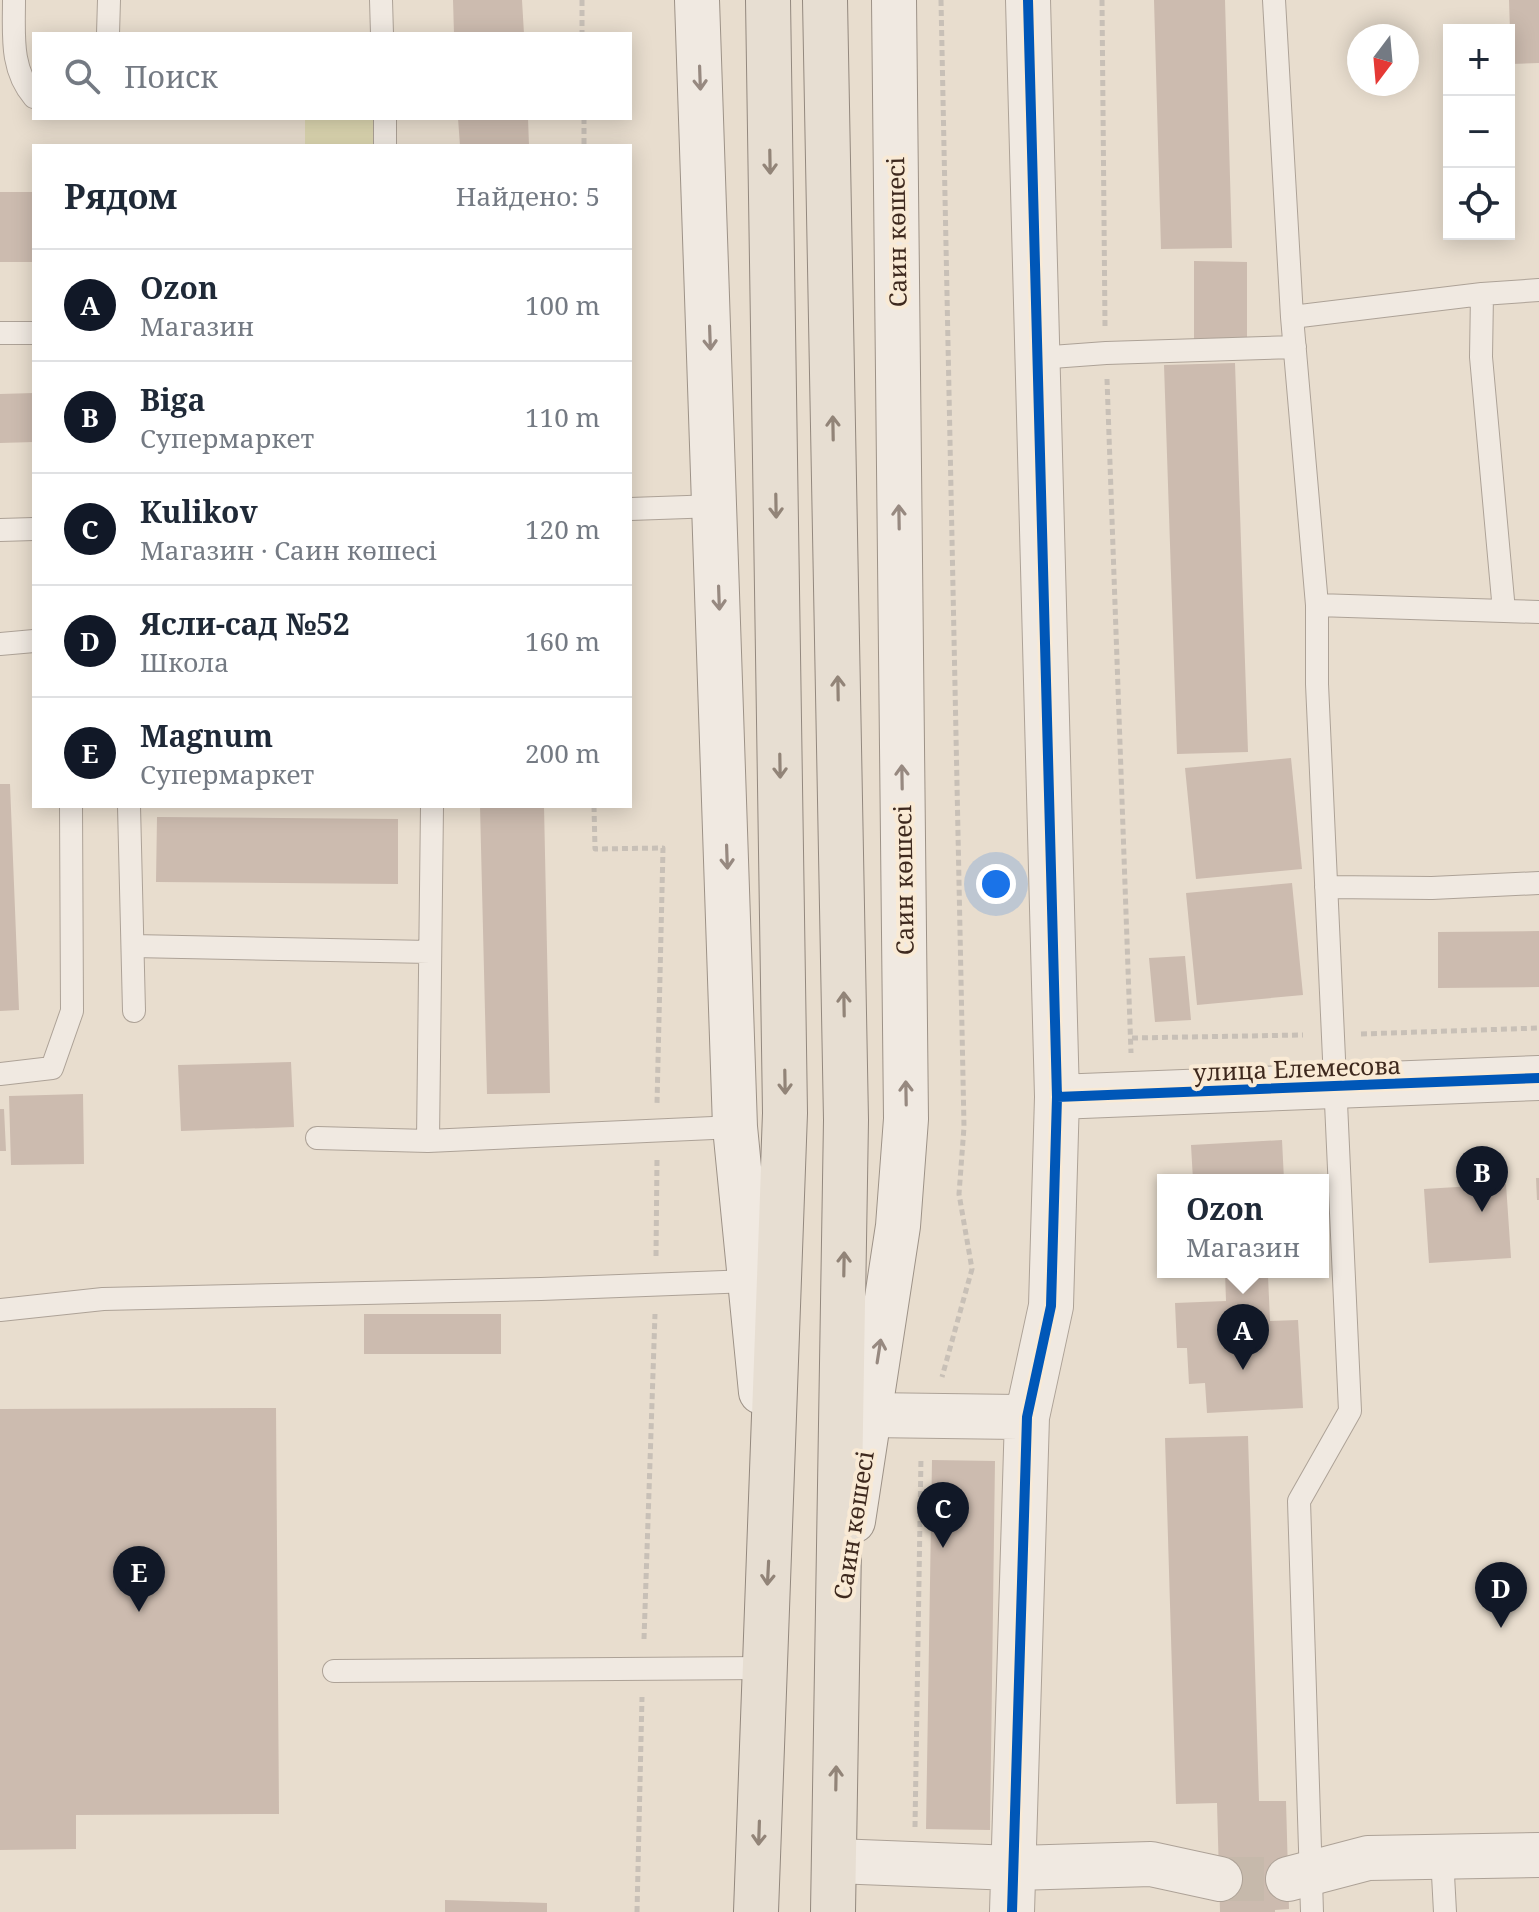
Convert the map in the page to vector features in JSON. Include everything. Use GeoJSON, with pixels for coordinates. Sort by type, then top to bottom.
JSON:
{"type":"FeatureCollection","features":[{"type":"Feature","properties":{"kind":"main road"},"geometry":{"type":"LineString","coordinates":[[756,1912],[785,1113],[768,0]]}},
{"type":"Feature","properties":{"kind":"main road","name":"Саин көшесі"},"geometry":{"type":"LineString","coordinates":[[825,0],[846,1120],[838,1622]]}},
{"type":"Feature","properties":{"kind":"main road"},"geometry":{"type":"LineString","coordinates":[[833,1912],[838,1622]]}},
{"type":"Feature","properties":{"kind":"street"},"geometry":{"type":"LineString","coordinates":[[697,0],[735,1127],[772,1495]]}},
{"type":"Feature","properties":{"kind":"street","name":"Саин көшесі"},"geometry":{"type":"LineString","coordinates":[[838,1622],[898,1226],[906,1119],[894,0]]}},
{"type":"Feature","properties":{"kind":"street"},"geometry":{"type":"LineString","coordinates":[[1012,1912],[1027,1417],[1051,1306],[1057,1097],[1028,0]]}},
{"type":"Feature","properties":{"kind":"street","name":"улица Елемесова"},"geometry":{"type":"LineString","coordinates":[[1057,1097],[1539,1078]]}},
{"type":"Feature","properties":{"kind":"street"},"geometry":{"type":"LineString","coordinates":[[869,1415],[1027,1417]]}},
{"type":"Feature","properties":{"kind":"street"},"geometry":{"type":"LineString","coordinates":[[1304,1888],[1368,1858],[1539,1855]]}},
{"type":"Feature","properties":{"kind":"street"},"geometry":{"type":"LineString","coordinates":[[835,1861],[1013,1868],[1151,1864],[1220,1879]]}},
{"type":"Feature","properties":{"kind":"lane"},"geometry":{"type":"LineString","coordinates":[[14,0],[14,56],[25,86],[32,95]]}},
{"type":"Feature","properties":{"kind":"lane"},"geometry":{"type":"LineString","coordinates":[[108,32],[109,0]]}},
{"type":"Feature","properties":{"kind":"lane"},"geometry":{"type":"LineString","coordinates":[[381,0],[382,32]]}},
{"type":"Feature","properties":{"kind":"lane"},"geometry":{"type":"LineString","coordinates":[[1274,0],[1292,317],[1317,605],[1317,684],[1350,1411],[1299,1501],[1304,1888]]}},
{"type":"Feature","properties":{"kind":"lane"},"geometry":{"type":"LineString","coordinates":[[385,120],[385,144]]}},
{"type":"Feature","properties":{"kind":"lane"},"geometry":{"type":"LineString","coordinates":[[1292,317],[1539,290]]}},
{"type":"Feature","properties":{"kind":"lane"},"geometry":{"type":"LineString","coordinates":[[1482,294],[1481,357],[1504,611]]}},
{"type":"Feature","properties":{"kind":"lane"},"geometry":{"type":"LineString","coordinates":[[0,333],[32,333]]}},
{"type":"Feature","properties":{"kind":"lane"},"geometry":{"type":"LineString","coordinates":[[1038,358],[1295,347]]}},
{"type":"Feature","properties":{"kind":"lane"},"geometry":{"type":"LineString","coordinates":[[632,509],[716,506]]}},
{"type":"Feature","properties":{"kind":"lane"},"geometry":{"type":"LineString","coordinates":[[0,530],[32,529]]}},
{"type":"Feature","properties":{"kind":"lane"},"geometry":{"type":"LineString","coordinates":[[1317,605],[1539,612]]}},
{"type":"Feature","properties":{"kind":"lane"},"geometry":{"type":"LineString","coordinates":[[0,644],[32,641]]}},
{"type":"Feature","properties":{"kind":"lane"},"geometry":{"type":"LineString","coordinates":[[0,1074],[52,1068],[72,1011],[71,808]]}},
{"type":"Feature","properties":{"kind":"lane"},"geometry":{"type":"LineString","coordinates":[[129,808],[134,1011]]}},
{"type":"Feature","properties":{"kind":"lane"},"geometry":{"type":"LineString","coordinates":[[428,1141],[432,808]]}},
{"type":"Feature","properties":{"kind":"lane"},"geometry":{"type":"LineString","coordinates":[[1326,887],[1432,888],[1539,883]]}},
{"type":"Feature","properties":{"kind":"lane"},"geometry":{"type":"LineString","coordinates":[[133,946],[430,952]]}},
{"type":"Feature","properties":{"kind":"lane"},"geometry":{"type":"LineString","coordinates":[[317,1138],[428,1141],[735,1127]]}},
{"type":"Feature","properties":{"kind":"lane"},"geometry":{"type":"LineString","coordinates":[[0,1310],[103,1299],[750,1281]]}},
{"type":"Feature","properties":{"kind":"lane"},"geometry":{"type":"LineString","coordinates":[[334,1671],[764,1668]]}},
{"type":"Feature","properties":{"kind":"lane"},"geometry":{"type":"LineString","coordinates":[[1442,1856],[1445,1912]]}},
{"type":"Feature","properties":{"kind":"path"},"geometry":{"type":"LineString","coordinates":[[582,0],[582,32]]}},
{"type":"Feature","properties":{"kind":"path"},"geometry":{"type":"LineString","coordinates":[[1102,0],[1106,353],[1132,1038]]}},
{"type":"Feature","properties":{"kind":"path"},"geometry":{"type":"LineString","coordinates":[[584,120],[584,144]]}},
{"type":"Feature","properties":{"kind":"path"},"geometry":{"type":"LineString","coordinates":[[594,808],[595,849],[663,848],[656,1284],[637,1912]]}},
{"type":"Feature","properties":{"kind":"shaded area"},"geometry":{"type":"Polygon","coordinates":[[[305,120],[376,120],[376,144],[305,144],[305,120]]]}},
{"type":"Feature","properties":{"kind":"building"},"geometry":{"type":"Polygon","coordinates":[[[453,0],[522,0],[524,32],[454,32],[453,0]]]}},
{"type":"Feature","properties":{"kind":"building"},"geometry":{"type":"Polygon","coordinates":[[[1154,0],[1225,0],[1232,248],[1161,249],[1154,0]]]}},
{"type":"Feature","properties":{"kind":"building"},"geometry":{"type":"Polygon","coordinates":[[[1509,0],[1539,0],[1539,63],[1515,64],[1515,24],[1510,24],[1509,0]]]}},
{"type":"Feature","properties":{"kind":"building"},"geometry":{"type":"Polygon","coordinates":[[[458,120],[528,120],[529,144],[460,144],[458,120]]]}},
{"type":"Feature","properties":{"kind":"building"},"geometry":{"type":"Polygon","coordinates":[[[0,192],[32,192],[32,262],[0,262],[0,192]]]}},
{"type":"Feature","properties":{"kind":"building"},"geometry":{"type":"Polygon","coordinates":[[[1194,261],[1247,262],[1247,347],[1194,346],[1194,261]]]}},
{"type":"Feature","properties":{"kind":"building"},"geometry":{"type":"Polygon","coordinates":[[[1235,363],[1248,752],[1177,754],[1164,365],[1235,363]]]}},
{"type":"Feature","properties":{"kind":"building"},"geometry":{"type":"Polygon","coordinates":[[[32,393],[32,442],[0,443],[0,394],[32,393]]]}},
{"type":"Feature","properties":{"kind":"building"},"geometry":{"type":"Polygon","coordinates":[[[1291,758],[1302,869],[1196,879],[1185,768],[1291,758]]]}},
{"type":"Feature","properties":{"kind":"building"},"geometry":{"type":"Polygon","coordinates":[[[0,784],[10,784],[19,1010],[0,1011],[0,784]]]}},
{"type":"Feature","properties":{"kind":"building"},"geometry":{"type":"Polygon","coordinates":[[[480,808],[544,808],[550,1093],[487,1094],[480,808]]]}},
{"type":"Feature","properties":{"kind":"building"},"geometry":{"type":"Polygon","coordinates":[[[157,817],[398,819],[398,884],[156,882],[157,817]]]}},
{"type":"Feature","properties":{"kind":"building"},"geometry":{"type":"Polygon","coordinates":[[[1292,883],[1303,995],[1197,1005],[1186,893],[1292,883]]]}},
{"type":"Feature","properties":{"kind":"building"},"geometry":{"type":"Polygon","coordinates":[[[1539,931],[1539,987],[1438,988],[1438,932],[1539,931]]]}},
{"type":"Feature","properties":{"kind":"building"},"geometry":{"type":"Polygon","coordinates":[[[1185,956],[1191,1020],[1155,1022],[1149,958],[1185,956]]]}},
{"type":"Feature","properties":{"kind":"building"},"geometry":{"type":"Polygon","coordinates":[[[291,1062],[294,1127],[181,1131],[178,1065],[291,1062]]]}},
{"type":"Feature","properties":{"kind":"building"},"geometry":{"type":"Polygon","coordinates":[[[83,1094],[84,1164],[11,1165],[9,1096],[83,1094]]]}},
{"type":"Feature","properties":{"kind":"building"},"geometry":{"type":"Polygon","coordinates":[[[0,1109],[4,1109],[6,1151],[0,1151],[0,1109]]]}},
{"type":"Feature","properties":{"kind":"building"},"geometry":{"type":"Polygon","coordinates":[[[1282,1140],[1284,1174],[1193,1174],[1191,1145],[1282,1140]]]}},
{"type":"Feature","properties":{"kind":"building"},"geometry":{"type":"Polygon","coordinates":[[[1536,1178],[1539,1178],[1539,1200],[1537,1200],[1536,1178]]]}},
{"type":"Feature","properties":{"kind":"building"},"geometry":{"type":"Polygon","coordinates":[[[1506,1184],[1511,1258],[1429,1263],[1424,1189],[1506,1184]]]}},
{"type":"Feature","properties":{"kind":"building"},"geometry":{"type":"Polygon","coordinates":[[[1225,1278],[1268,1278],[1270,1321],[1298,1320],[1303,1408],[1207,1413],[1205,1383],[1189,1384],[1187,1348],[1177,1348],[1175,1303],[1226,1301],[1225,1278]]]}},
{"type":"Feature","properties":{"kind":"building"},"geometry":{"type":"Polygon","coordinates":[[[364,1314],[501,1314],[501,1354],[364,1354],[364,1314]]]}},
{"type":"Feature","properties":{"kind":"building"},"geometry":{"type":"Polygon","coordinates":[[[276,1408],[279,1814],[76,1815],[76,1849],[0,1850],[0,1409],[276,1408]]]}},
{"type":"Feature","properties":{"kind":"building"},"geometry":{"type":"Polygon","coordinates":[[[1248,1436],[1259,1801],[1286,1801],[1289,1909],[1220,1912],[1217,1803],[1176,1804],[1165,1438],[1248,1436]]]}},
{"type":"Feature","properties":{"kind":"building"},"geometry":{"type":"Polygon","coordinates":[[[932,1460],[995,1461],[990,1830],[926,1829],[932,1460]]]}},
{"type":"Feature","properties":{"kind":"building"},"geometry":{"type":"Polygon","coordinates":[[[445,1900],[547,1903],[547,1912],[445,1912],[445,1900]]]}},
{"type":"Feature","properties":{"kind":"tunnel"},"geometry":{"type":"LineString","coordinates":[[1220,1879],[1288,1879]]}},
{"type":"Feature","properties":{"kind":"cycle path"},"geometry":{"type":"LineString","coordinates":[[1012,1912],[1027,1417],[1051,1306],[1057,1097],[1028,0]]}},
{"type":"Feature","properties":{"kind":"cycle path"},"geometry":{"type":"LineString","coordinates":[[1057,1097],[1539,1078]]}},
{"type":"Feature","properties":{"kind":"place","name":"Biga"},"geometry":{"type":"Point","coordinates":[1482,1212]}},
{"type":"Feature","properties":{"kind":"place","name":"Ozon"},"geometry":{"type":"Point","coordinates":[1243,1370]}},
{"type":"Feature","properties":{"kind":"place","name":"Kulikov"},"geometry":{"type":"Point","coordinates":[943,1548]}},
{"type":"Feature","properties":{"kind":"place","name":"Magnum"},"geometry":{"type":"Point","coordinates":[139,1612]}},
{"type":"Feature","properties":{"kind":"place","name":"Ясли-сад №52"},"geometry":{"type":"Point","coordinates":[1501,1628]}}]}
